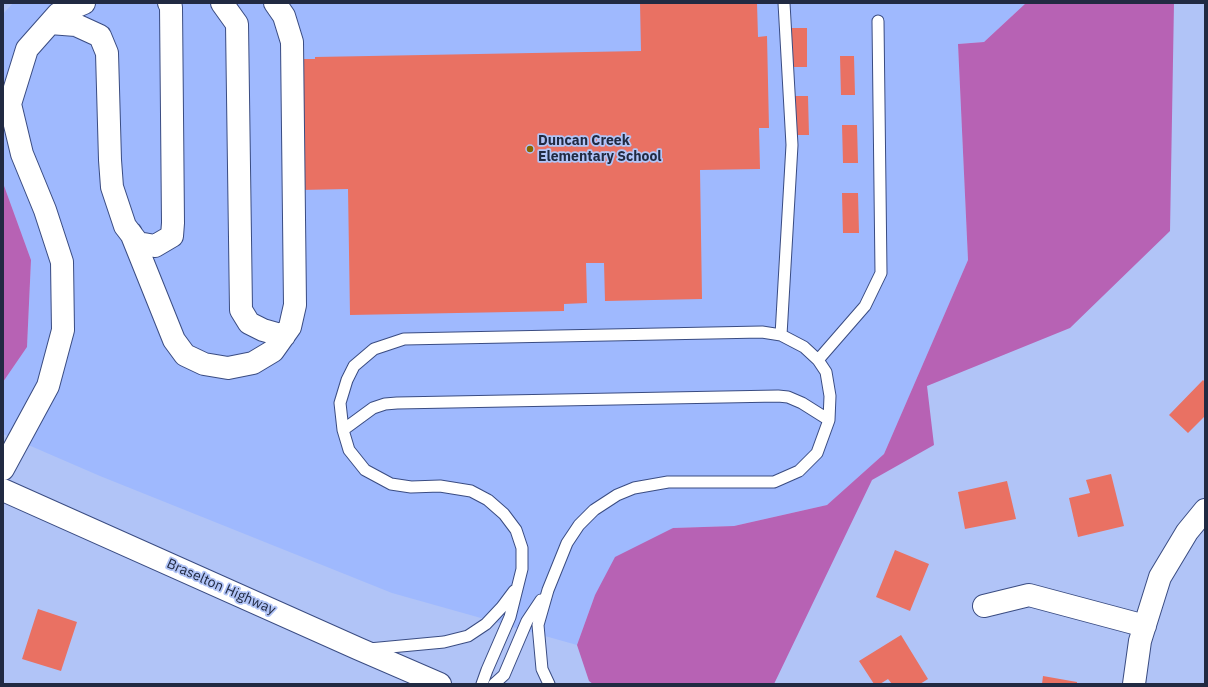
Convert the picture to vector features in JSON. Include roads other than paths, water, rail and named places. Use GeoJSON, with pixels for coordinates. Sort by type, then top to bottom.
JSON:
{"type":"FeatureCollection","features":[{"type":"Feature","properties":{"kind":"street"},"geometry":{"type":"LineString","coordinates":[[3,469],[48,386],[63,330],[62,262],[46,210],[22,154],[10,104],[27,49],[58,14],[84,3]]}},
{"type":"Feature","properties":{"kind":"street"},"geometry":{"type":"LineString","coordinates":[[50,23],[76,25],[100,36],[107,53],[112,186],[125,226],[138,243],[155,246],[172,236],[171,7],[169,3]]}},
{"type":"Feature","properties":{"kind":"street"},"geometry":{"type":"LineString","coordinates":[[222,3],[237,24],[241,310],[249,323],[263,330],[284,336]]}},
{"type":"Feature","properties":{"kind":"street"},"geometry":{"type":"LineString","coordinates":[[131,234],[174,340],[185,355],[204,364],[228,368],[253,364],[273,351],[290,327],[295,305],[292,42],[284,16],[275,3]]}},
{"type":"Feature","properties":{"kind":"street","name":"Braselton Highway"},"geometry":{"type":"LineString","coordinates":[[3,490],[440,684]]}},
{"type":"Feature","properties":{"kind":"street"},"geometry":{"type":"LineString","coordinates":[[1134,684],[1140,641],[1160,577],[1186,532],[1205,510]]}},
{"type":"Feature","properties":{"kind":"street"},"geometry":{"type":"LineString","coordinates":[[984,606],[1029,595],[1145,626]]}},
{"type":"Feature","properties":{"kind":"lane"},"geometry":{"type":"LineString","coordinates":[[781,335],[792,145],[784,3]]}},
{"type":"Feature","properties":{"kind":"lane"},"geometry":{"type":"LineString","coordinates":[[818,360],[865,306],[881,273],[878,21]]}},
{"type":"Feature","properties":{"kind":"lane"},"geometry":{"type":"LineString","coordinates":[[482,684],[486,670],[510,617],[522,569],[522,548],[516,530],[504,514],[488,500],[472,491],[440,486],[411,487],[391,484],[365,470],[349,450],[343,430],[340,403],[347,380],[354,366],[374,349],[404,339],[762,332],[781,335],[804,347],[818,360],[826,372],[830,396],[829,420],[817,453],[799,471],[774,482],[668,482],[634,488],[617,495],[594,510],[579,525],[568,543],[548,590],[538,625],[542,669],[548,684]]}},
{"type":"Feature","properties":{"kind":"lane"},"geometry":{"type":"LineString","coordinates":[[343,430],[374,408],[397,402],[778,396],[802,403],[829,420]]}},
{"type":"Feature","properties":{"kind":"lane"},"geometry":{"type":"LineString","coordinates":[[359,649],[444,642],[468,636],[486,624],[502,607],[517,587]]}},
{"type":"Feature","properties":{"kind":"lane"},"geometry":{"type":"LineString","coordinates":[[494,684],[504,675],[527,621],[548,590]]}},
{"type":"Feature","properties":{"kind":"place","name":"Duncan Creek Elementary School"},"geometry":{"type":"Point","coordinates":[530,149]}}]}
